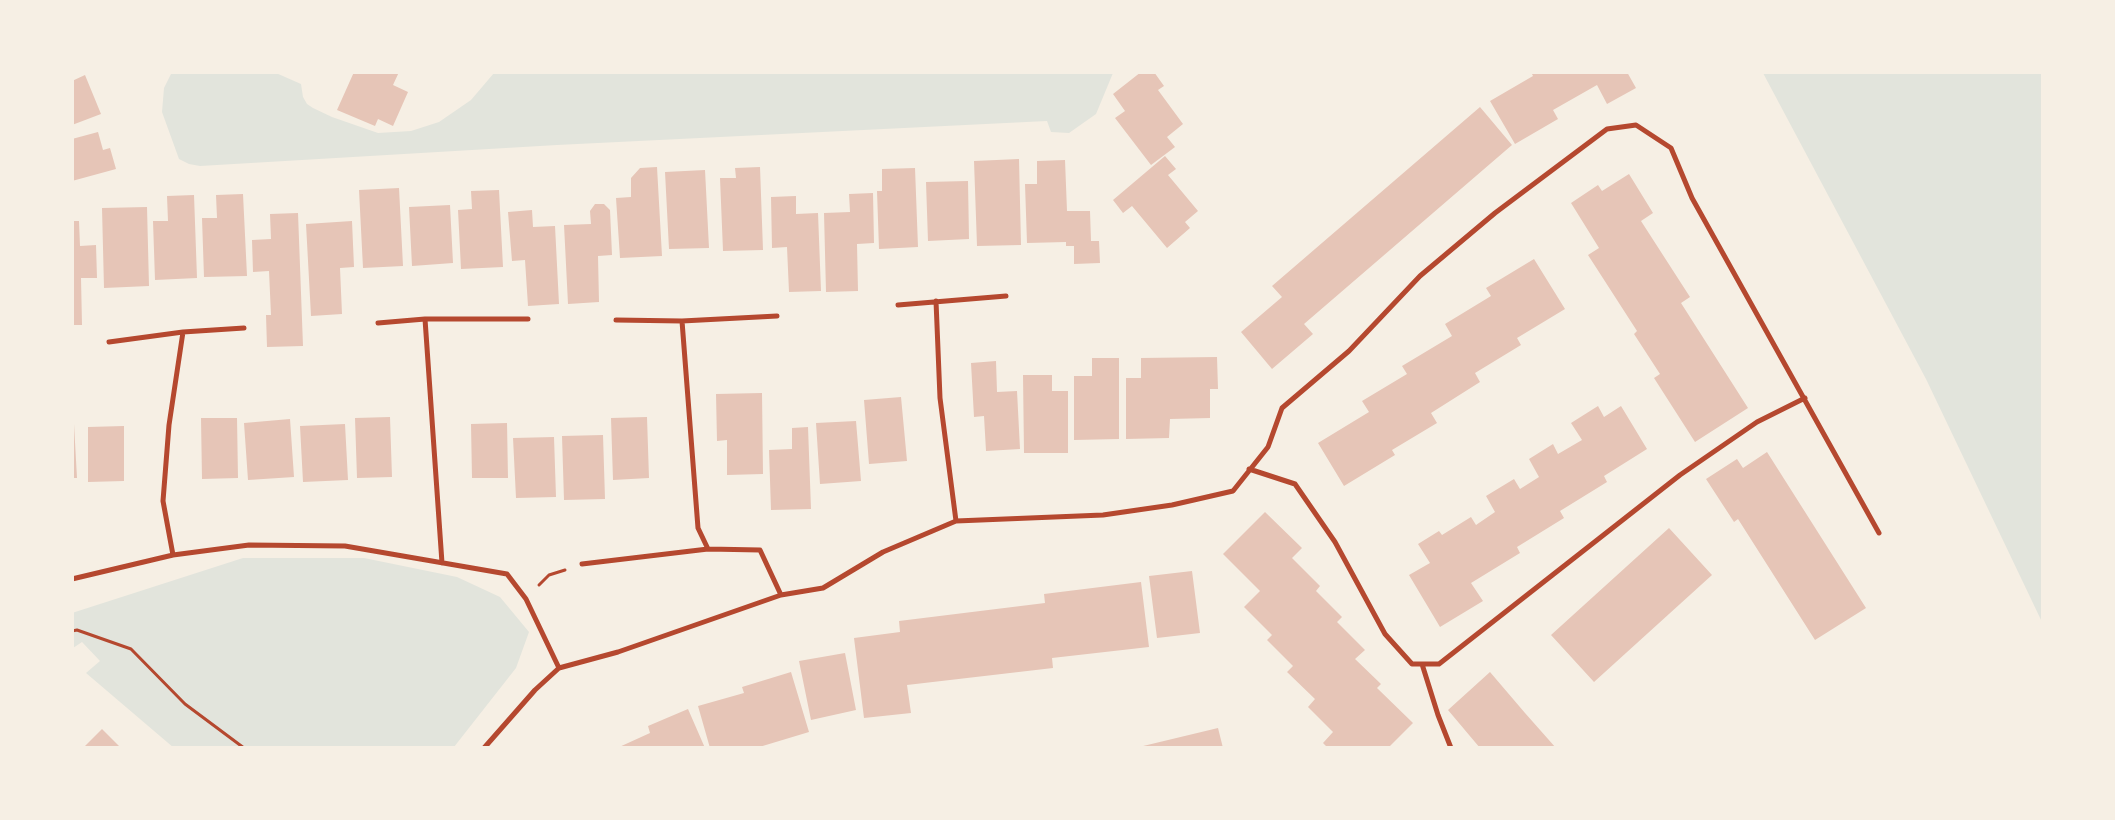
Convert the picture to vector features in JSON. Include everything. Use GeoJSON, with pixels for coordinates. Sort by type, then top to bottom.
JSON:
{"type":"FeatureCollection","features":[{"type":"Feature","properties":{"kind":"street"},"geometry":{"type":"LineString","coordinates":[[484,748],[535,690],[559,668],[618,652],[781,595],[823,588],[883,552],[956,521],[1103,515],[1172,505],[1233,491],[1268,447],[1282,408],[1349,351],[1420,276],[1495,213],[1607,129],[1636,125],[1671,148],[1692,198],[1879,532]]}},
{"type":"Feature","properties":{"kind":"street"},"geometry":{"type":"LineString","coordinates":[[898,305],[1006,296]]}},
{"type":"Feature","properties":{"kind":"street"},"geometry":{"type":"LineString","coordinates":[[936,301],[940,398],[956,521]]}},
{"type":"Feature","properties":{"kind":"street"},"geometry":{"type":"LineString","coordinates":[[616,320],[682,321],[777,316]]}},
{"type":"Feature","properties":{"kind":"street"},"geometry":{"type":"LineString","coordinates":[[378,323],[425,319],[528,319]]}},
{"type":"Feature","properties":{"kind":"street"},"geometry":{"type":"LineString","coordinates":[[425,319],[442,563]]}},
{"type":"Feature","properties":{"kind":"street"},"geometry":{"type":"LineString","coordinates":[[682,321],[698,528],[708,549]]}},
{"type":"Feature","properties":{"kind":"street"},"geometry":{"type":"LineString","coordinates":[[109,342],[183,332],[244,328]]}},
{"type":"Feature","properties":{"kind":"street"},"geometry":{"type":"LineString","coordinates":[[173,554],[163,501],[169,425],[183,332]]}},
{"type":"Feature","properties":{"kind":"street"},"geometry":{"type":"LineString","coordinates":[[1249,469],[1295,484],[1335,542],[1385,634],[1412,664],[1439,664],[1680,475],[1757,422],[1804,398]]}},
{"type":"Feature","properties":{"kind":"street"},"geometry":{"type":"LineString","coordinates":[[72,579],[173,554],[249,545],[345,546],[507,574],[526,599],[559,668]]}},
{"type":"Feature","properties":{"kind":"street"},"geometry":{"type":"LineString","coordinates":[[582,564],[708,549],[760,550],[781,595]]}},
{"type":"Feature","properties":{"kind":"street"},"geometry":{"type":"LineString","coordinates":[[1422,664],[1438,715],[1451,748]]}},
{"type":"Feature","properties":{"kind":"path"},"geometry":{"type":"LineString","coordinates":[[526,599],[549,575],[582,564]]}},
{"type":"Feature","properties":{"kind":"path"},"geometry":{"type":"LineString","coordinates":[[72,631],[77,630],[131,649],[185,704],[244,748]]}},
{"type":"Feature","properties":{"kind":"shaded area"},"geometry":{"type":"Polygon","coordinates":[[[172,72],[276,73],[301,84],[303,97],[307,104],[313,108],[332,117],[378,133],[411,131],[439,122],[471,100],[494,73],[1113,73],[1096,114],[1069,133],[1051,132],[1047,121],[557,145],[200,166],[189,164],[179,159],[162,112],[164,88],[172,72]]]}},
{"type":"Feature","properties":{"kind":"shaded area"},"geometry":{"type":"Polygon","coordinates":[[[1763,73],[2042,73],[2042,622],[1926,379],[1763,73]]]}},
{"type":"Feature","properties":{"kind":"shaded area"},"geometry":{"type":"Polygon","coordinates":[[[243,558],[364,558],[457,577],[500,597],[529,632],[516,668],[454,747],[174,748],[86,673],[100,661],[82,642],[73,648],[72,613],[243,558]]]}},
{"type":"Feature","properties":{"kind":"building"},"geometry":{"type":"Polygon","coordinates":[[[354,72],[399,72],[393,85],[408,92],[393,126],[378,119],[375,126],[337,110],[354,72]]]}},
{"type":"Feature","properties":{"kind":"building"},"geometry":{"type":"Polygon","coordinates":[[[1141,72],[1154,72],[1164,86],[1158,90],[1183,124],[1167,137],[1175,147],[1151,165],[1115,118],[1125,111],[1113,94],[1141,72]]]}},
{"type":"Feature","properties":{"kind":"building"},"geometry":{"type":"Polygon","coordinates":[[[1531,72],[1627,72],[1636,88],[1607,104],[1597,85],[1553,110],[1558,119],[1515,144],[1490,101],[1533,76],[1531,72]]]}},
{"type":"Feature","properties":{"kind":"building"},"geometry":{"type":"Polygon","coordinates":[[[85,75],[101,114],[72,125],[72,81],[85,75]]]}},
{"type":"Feature","properties":{"kind":"building"},"geometry":{"type":"Polygon","coordinates":[[[1480,107],[1512,145],[1304,324],[1313,334],[1272,369],[1241,332],[1282,297],[1272,286],[1480,107]]]}},
{"type":"Feature","properties":{"kind":"building"},"geometry":{"type":"Polygon","coordinates":[[[98,132],[103,150],[110,148],[116,169],[72,181],[72,139],[98,132]]]}},
{"type":"Feature","properties":{"kind":"building"},"geometry":{"type":"Polygon","coordinates":[[[1165,156],[1176,169],[1168,175],[1198,211],[1185,222],[1190,228],[1167,248],[1132,206],[1123,213],[1113,200],[1165,156]]]}},
{"type":"Feature","properties":{"kind":"building"},"geometry":{"type":"Polygon","coordinates":[[[1019,159],[1021,245],[977,246],[974,161],[1019,159]]]}},
{"type":"Feature","properties":{"kind":"building"},"geometry":{"type":"Polygon","coordinates":[[[1065,160],[1067,211],[1090,211],[1091,241],[1099,241],[1100,263],[1074,264],[1074,246],[1066,246],[1066,242],[1027,243],[1025,184],[1037,184],[1037,161],[1065,160]]]}},
{"type":"Feature","properties":{"kind":"building"},"geometry":{"type":"Polygon","coordinates":[[[657,167],[662,256],[620,258],[616,198],[631,197],[631,178],[640,168],[657,167]]]}},
{"type":"Feature","properties":{"kind":"building"},"geometry":{"type":"Polygon","coordinates":[[[760,167],[763,250],[723,251],[720,178],[736,178],[735,168],[760,167]]]}},
{"type":"Feature","properties":{"kind":"building"},"geometry":{"type":"Polygon","coordinates":[[[915,168],[918,247],[879,249],[877,191],[882,191],[882,169],[915,168]]]}},
{"type":"Feature","properties":{"kind":"building"},"geometry":{"type":"Polygon","coordinates":[[[705,170],[709,248],[669,249],[665,172],[705,170]]]}},
{"type":"Feature","properties":{"kind":"building"},"geometry":{"type":"Polygon","coordinates":[[[1629,174],[1653,213],[1641,221],[1690,297],[1681,303],[1748,408],[1695,442],[1654,378],[1660,374],[1634,334],[1637,331],[1588,255],[1599,248],[1571,203],[1598,185],[1602,191],[1629,174]]]}},
{"type":"Feature","properties":{"kind":"building"},"geometry":{"type":"Polygon","coordinates":[[[968,181],[969,239],[928,241],[926,182],[968,181]]]}},
{"type":"Feature","properties":{"kind":"building"},"geometry":{"type":"Polygon","coordinates":[[[399,188],[403,266],[363,268],[359,190],[399,188]]]}},
{"type":"Feature","properties":{"kind":"building"},"geometry":{"type":"Polygon","coordinates":[[[499,190],[503,267],[461,269],[458,210],[472,209],[471,191],[499,190]]]}},
{"type":"Feature","properties":{"kind":"building"},"geometry":{"type":"Polygon","coordinates":[[[873,193],[874,243],[857,244],[858,291],[826,292],[824,213],[850,212],[849,194],[873,193]]]}},
{"type":"Feature","properties":{"kind":"building"},"geometry":{"type":"Polygon","coordinates":[[[243,194],[247,276],[204,277],[202,218],[217,218],[216,195],[243,194]]]}},
{"type":"Feature","properties":{"kind":"building"},"geometry":{"type":"Polygon","coordinates":[[[194,195],[197,278],[155,280],[153,221],[168,221],[167,196],[194,195]]]}},
{"type":"Feature","properties":{"kind":"building"},"geometry":{"type":"Polygon","coordinates":[[[796,196],[796,214],[818,213],[821,291],[789,292],[787,247],[772,248],[771,197],[796,196]]]}},
{"type":"Feature","properties":{"kind":"building"},"geometry":{"type":"Polygon","coordinates":[[[595,204],[604,204],[610,210],[612,255],[598,256],[599,302],[568,304],[564,225],[591,224],[590,211],[595,204]]]}},
{"type":"Feature","properties":{"kind":"building"},"geometry":{"type":"Polygon","coordinates":[[[450,205],[453,263],[412,266],[409,207],[450,205]]]}},
{"type":"Feature","properties":{"kind":"building"},"geometry":{"type":"Polygon","coordinates":[[[147,207],[149,286],[104,288],[102,208],[147,207]]]}},
{"type":"Feature","properties":{"kind":"building"},"geometry":{"type":"Polygon","coordinates":[[[532,210],[533,227],[555,226],[559,304],[528,306],[525,260],[512,261],[508,212],[532,210]]]}},
{"type":"Feature","properties":{"kind":"building"},"geometry":{"type":"Polygon","coordinates":[[[298,213],[303,346],[267,347],[266,315],[271,315],[269,271],[253,272],[252,240],[271,239],[270,214],[298,213]]]}},
{"type":"Feature","properties":{"kind":"building"},"geometry":{"type":"Polygon","coordinates":[[[72,221],[79,221],[80,246],[96,245],[97,278],[81,278],[82,325],[72,325],[72,221]]]}},
{"type":"Feature","properties":{"kind":"building"},"geometry":{"type":"Polygon","coordinates":[[[352,221],[354,267],[340,268],[342,314],[311,316],[306,224],[352,221]]]}},
{"type":"Feature","properties":{"kind":"building"},"geometry":{"type":"Polygon","coordinates":[[[1534,259],[1565,309],[1517,338],[1521,345],[1475,373],[1480,382],[1431,413],[1437,423],[1392,450],[1395,455],[1344,486],[1318,443],[1369,412],[1362,401],[1407,374],[1402,366],[1452,336],[1445,324],[1491,296],[1486,288],[1534,259]]]}},
{"type":"Feature","properties":{"kind":"building"},"geometry":{"type":"Polygon","coordinates":[[[1217,357],[1218,389],[1210,389],[1210,418],[1170,419],[1169,438],[1126,439],[1126,378],[1141,378],[1141,358],[1217,357]]]}},
{"type":"Feature","properties":{"kind":"building"},"geometry":{"type":"Polygon","coordinates":[[[1092,358],[1119,358],[1119,439],[1074,440],[1074,376],[1092,376],[1092,358]]]}},
{"type":"Feature","properties":{"kind":"building"},"geometry":{"type":"Polygon","coordinates":[[[996,361],[997,392],[1017,391],[1020,449],[986,451],[984,416],[974,417],[971,363],[996,361]]]}},
{"type":"Feature","properties":{"kind":"building"},"geometry":{"type":"Polygon","coordinates":[[[1023,375],[1052,375],[1052,391],[1068,391],[1068,453],[1024,453],[1023,375]]]}},
{"type":"Feature","properties":{"kind":"building"},"geometry":{"type":"Polygon","coordinates":[[[762,393],[763,474],[727,475],[727,440],[717,441],[716,394],[762,393]]]}},
{"type":"Feature","properties":{"kind":"building"},"geometry":{"type":"Polygon","coordinates":[[[901,397],[907,461],[869,464],[864,400],[901,397]]]}},
{"type":"Feature","properties":{"kind":"building"},"geometry":{"type":"Polygon","coordinates":[[[1598,406],[1604,417],[1621,406],[1647,449],[1604,476],[1607,482],[1560,511],[1564,518],[1517,547],[1520,553],[1471,583],[1483,601],[1440,627],[1409,575],[1430,563],[1418,544],[1439,531],[1442,535],[1471,517],[1476,525],[1495,512],[1486,496],[1514,479],[1520,489],[1539,477],[1529,459],[1553,444],[1558,454],[1582,440],[1571,423],[1598,406]]]}},
{"type":"Feature","properties":{"kind":"building"},"geometry":{"type":"Polygon","coordinates":[[[390,417],[392,477],[357,478],[355,418],[390,417]]]}},
{"type":"Feature","properties":{"kind":"building"},"geometry":{"type":"Polygon","coordinates":[[[647,417],[649,478],[613,480],[611,418],[647,417]]]}},
{"type":"Feature","properties":{"kind":"building"},"geometry":{"type":"Polygon","coordinates":[[[201,418],[237,418],[238,478],[202,479],[201,418]]]}},
{"type":"Feature","properties":{"kind":"building"},"geometry":{"type":"Polygon","coordinates":[[[290,419],[294,477],[248,480],[244,423],[290,419]]]}},
{"type":"Feature","properties":{"kind":"building"},"geometry":{"type":"Polygon","coordinates":[[[856,421],[861,481],[820,484],[816,423],[856,421]]]}},
{"type":"Feature","properties":{"kind":"building"},"geometry":{"type":"Polygon","coordinates":[[[507,423],[508,478],[472,478],[471,424],[507,423]]]}},
{"type":"Feature","properties":{"kind":"building"},"geometry":{"type":"Polygon","coordinates":[[[72,424],[74,424],[77,478],[72,478],[72,424]]]}},
{"type":"Feature","properties":{"kind":"building"},"geometry":{"type":"Polygon","coordinates":[[[345,424],[348,480],[303,482],[300,426],[345,424]]]}},
{"type":"Feature","properties":{"kind":"building"},"geometry":{"type":"Polygon","coordinates":[[[124,426],[124,481],[88,482],[88,427],[124,426]]]}},
{"type":"Feature","properties":{"kind":"building"},"geometry":{"type":"Polygon","coordinates":[[[808,427],[811,509],[771,510],[769,450],[792,449],[792,428],[808,427]]]}},
{"type":"Feature","properties":{"kind":"building"},"geometry":{"type":"Polygon","coordinates":[[[603,435],[605,499],[564,500],[562,436],[603,435]]]}},
{"type":"Feature","properties":{"kind":"building"},"geometry":{"type":"Polygon","coordinates":[[[554,437],[556,497],[516,498],[513,438],[554,437]]]}},
{"type":"Feature","properties":{"kind":"building"},"geometry":{"type":"Polygon","coordinates":[[[1767,452],[1866,608],[1815,640],[1738,519],[1734,522],[1706,479],[1737,459],[1743,468],[1767,452]]]}},
{"type":"Feature","properties":{"kind":"building"},"geometry":{"type":"Polygon","coordinates":[[[1265,512],[1302,548],[1292,558],[1320,586],[1316,591],[1342,617],[1337,622],[1365,650],[1355,659],[1381,684],[1377,688],[1413,723],[1388,748],[1328,748],[1323,743],[1333,732],[1308,707],[1315,699],[1287,672],[1293,666],[1267,640],[1272,635],[1244,607],[1260,591],[1223,554],[1265,512]]]}},
{"type":"Feature","properties":{"kind":"building"},"geometry":{"type":"Polygon","coordinates":[[[1669,528],[1712,575],[1594,682],[1551,635],[1669,528]]]}},
{"type":"Feature","properties":{"kind":"building"},"geometry":{"type":"Polygon","coordinates":[[[1192,571],[1200,633],[1157,638],[1149,576],[1192,571]]]}},
{"type":"Feature","properties":{"kind":"building"},"geometry":{"type":"Polygon","coordinates":[[[1141,582],[1149,647],[1052,658],[1053,668],[907,685],[911,713],[864,718],[854,638],[900,632],[899,621],[1045,603],[1044,594],[1141,582]]]}},
{"type":"Feature","properties":{"kind":"building"},"geometry":{"type":"Polygon","coordinates":[[[845,653],[856,710],[811,720],[799,661],[845,653]]]}},
{"type":"Feature","properties":{"kind":"building"},"geometry":{"type":"Polygon","coordinates":[[[791,672],[809,732],[756,748],[710,748],[698,706],[744,693],[742,687],[791,672]]]}},
{"type":"Feature","properties":{"kind":"building"},"geometry":{"type":"Polygon","coordinates":[[[1490,672],[1556,748],[1480,748],[1448,710],[1490,672]]]}},
{"type":"Feature","properties":{"kind":"building"},"geometry":{"type":"Polygon","coordinates":[[[688,709],[705,748],[617,748],[650,733],[648,726],[688,709]]]}},
{"type":"Feature","properties":{"kind":"building"},"geometry":{"type":"Polygon","coordinates":[[[1218,728],[1223,748],[1139,747],[1218,728]]]}},
{"type":"Feature","properties":{"kind":"building"},"geometry":{"type":"Polygon","coordinates":[[[102,729],[121,748],[83,748],[102,729]]]}}]}
